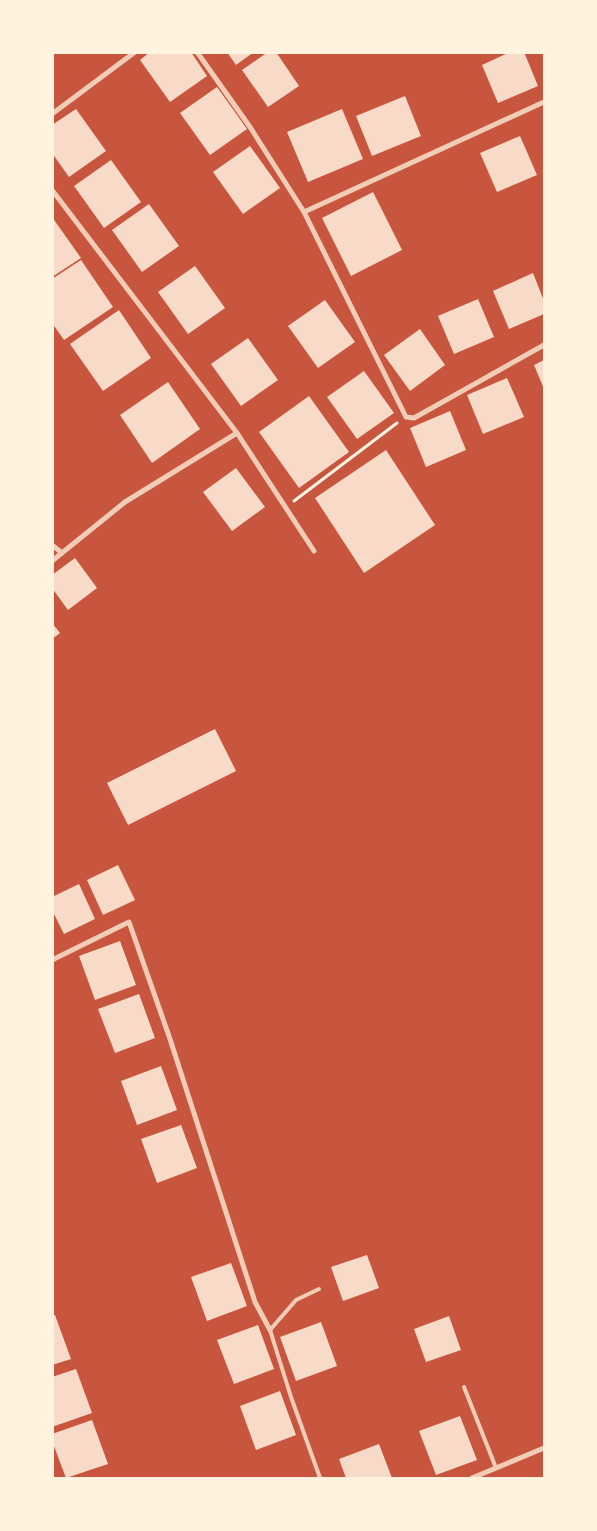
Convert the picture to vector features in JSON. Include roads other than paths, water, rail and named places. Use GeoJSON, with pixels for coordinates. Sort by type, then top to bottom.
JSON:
{"type":"FeatureCollection","features":[{"type":"Feature","properties":{"kind":"street"},"geometry":{"type":"LineString","coordinates":[[52,114],[135,52]]}},
{"type":"Feature","properties":{"kind":"street"},"geometry":{"type":"LineString","coordinates":[[198,52],[250,127],[304,212],[406,417],[414,418],[544,345]]}},
{"type":"Feature","properties":{"kind":"street"},"geometry":{"type":"LineString","coordinates":[[304,212],[544,102]]}},
{"type":"Feature","properties":{"kind":"street"},"geometry":{"type":"LineString","coordinates":[[52,190],[237,432],[314,551]]}},
{"type":"Feature","properties":{"kind":"street"},"geometry":{"type":"LineString","coordinates":[[52,561],[125,502],[237,432]]}},
{"type":"Feature","properties":{"kind":"street"},"geometry":{"type":"LineString","coordinates":[[52,545],[62,553]]}},
{"type":"Feature","properties":{"kind":"street"},"geometry":{"type":"LineString","coordinates":[[52,960],[129,922],[170,1039],[255,1302],[270,1330]]}},
{"type":"Feature","properties":{"kind":"street"},"geometry":{"type":"LineString","coordinates":[[472,1478],[544,1448]]}},
{"type":"Feature","properties":{"kind":"lane"},"geometry":{"type":"LineString","coordinates":[[319,1289],[296,1300],[270,1330],[291,1397],[320,1478]]}},
{"type":"Feature","properties":{"kind":"lane"},"geometry":{"type":"LineString","coordinates":[[464,1387],[496,1468]]}}]}
